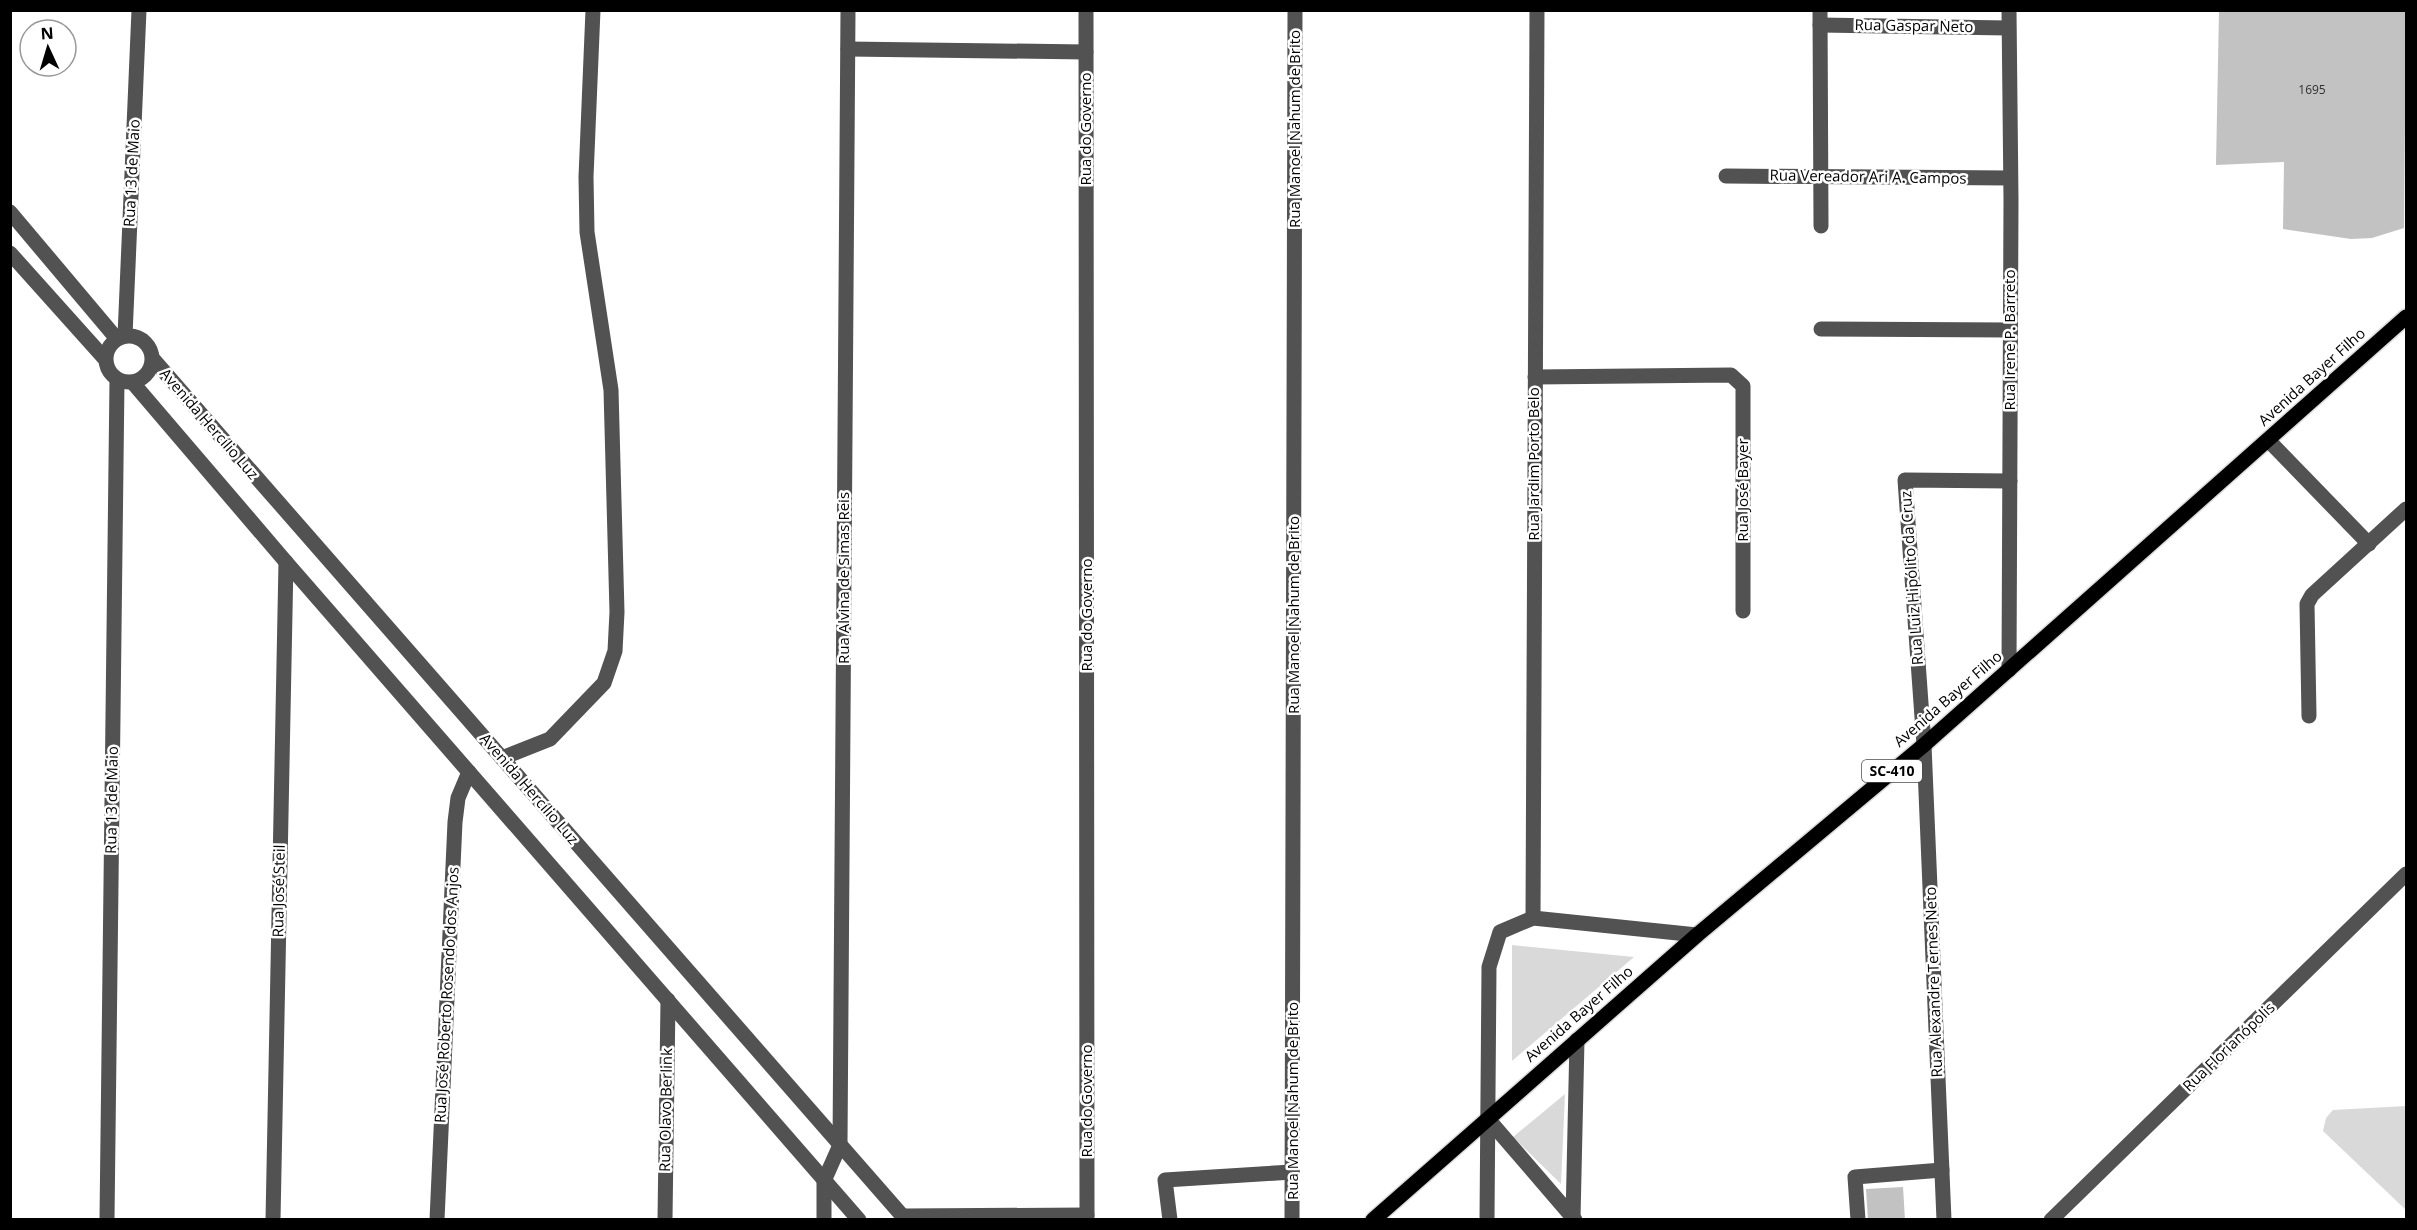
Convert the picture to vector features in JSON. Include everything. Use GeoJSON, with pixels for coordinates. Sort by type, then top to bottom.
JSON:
{"type":"FeatureCollection","features":[{"type":"Feature","properties":{"kind":"main road","name":"Avenida Bayer Filho"},"geometry":{"type":"LineString","coordinates":[[1373,1220],[1697,935],[1924,744],[2406,317]]}},
{"type":"Feature","properties":{"kind":"street","name":"Rua 13 de Maio"},"geometry":{"type":"LineString","coordinates":[[121,338],[139,10]]}},
{"type":"Feature","properties":{"kind":"street"},"geometry":{"type":"LineString","coordinates":[[502,758],[550,739],[604,683],[615,651],[617,612],[611,390],[587,232],[586,177],[593,10]]}},
{"type":"Feature","properties":{"kind":"street","name":"Rua Alvina de Simas Reis"},"geometry":{"type":"LineString","coordinates":[[840,1145],[848,10]]}},
{"type":"Feature","properties":{"kind":"street","name":"Rua do Governo"},"geometry":{"type":"LineString","coordinates":[[1086,10],[1087,1217]]}},
{"type":"Feature","properties":{"kind":"street","name":"Rua Manoel Nahum de Brito"},"geometry":{"type":"LineString","coordinates":[[1292,1220],[1295,10]]}},
{"type":"Feature","properties":{"kind":"street","name":"Rua Jardim Porto Belo"},"geometry":{"type":"LineString","coordinates":[[1533,918],[1537,10]]}},
{"type":"Feature","properties":{"kind":"street","name":"Rua Irene P. Barreto"},"geometry":{"type":"LineString","coordinates":[[2008,10],[2010,178],[2008,670]]}},
{"type":"Feature","properties":{"kind":"street"},"geometry":{"type":"LineString","coordinates":[[1820,18],[1821,226]]}},
{"type":"Feature","properties":{"kind":"street","name":"Rua Gaspar Neto"},"geometry":{"type":"LineString","coordinates":[[1820,18],[2008,28]]}},
{"type":"Feature","properties":{"kind":"street"},"geometry":{"type":"LineString","coordinates":[[848,49],[1086,52]]}},
{"type":"Feature","properties":{"kind":"street","name":"Rua Vereador Ari A. Campos"},"geometry":{"type":"LineString","coordinates":[[1726,176],[2010,178]]}},
{"type":"Feature","properties":{"kind":"street"},"geometry":{"type":"LineString","coordinates":[[10,212],[121,338]]}},
{"type":"Feature","properties":{"kind":"street"},"geometry":{"type":"LineString","coordinates":[[10,253],[105,359],[110,374],[117,380],[133,383],[147,375],[153,359],[151,351],[141,339],[121,338],[110,344],[105,359]]}},
{"type":"Feature","properties":{"kind":"street"},"geometry":{"type":"LineString","coordinates":[[1821,329],[2010,330]]}},
{"type":"Feature","properties":{"kind":"street","name":"Avenida Hercílio Luz"},"geometry":{"type":"LineString","coordinates":[[153,359],[904,1218]]}},
{"type":"Feature","properties":{"kind":"street","name":"Rua José Bayer"},"geometry":{"type":"LineString","coordinates":[[1534,377],[1731,375],[1743,386],[1743,611]]}},
{"type":"Feature","properties":{"kind":"street","name":"Rua 13 de Maio"},"geometry":{"type":"LineString","coordinates":[[107,1220],[117,380]]}},
{"type":"Feature","properties":{"kind":"street","name":"Avenida Hercílio Luz"},"geometry":{"type":"LineString","coordinates":[[133,383],[285,562],[859,1220]]}},
{"type":"Feature","properties":{"kind":"street"},"geometry":{"type":"LineString","coordinates":[[2268,440],[2369,544]]}},
{"type":"Feature","properties":{"kind":"street","name":"Rua Luiz Hipólito da Cruz"},"geometry":{"type":"LineString","coordinates":[[1924,744],[1905,480],[2010,481]]}},
{"type":"Feature","properties":{"kind":"street"},"geometry":{"type":"LineString","coordinates":[[2308,716],[2307,604],[2312,595],[2406,509]]}},
{"type":"Feature","properties":{"kind":"street","name":"Rua José Steil"},"geometry":{"type":"LineString","coordinates":[[273,1220],[285,562]]}},
{"type":"Feature","properties":{"kind":"street","name":"Rua Alexandre Ternes Neto"},"geometry":{"type":"LineString","coordinates":[[1924,744],[1944,1220]]}},
{"type":"Feature","properties":{"kind":"street","name":"Rua José Roberto Rosendo dos Anjos"},"geometry":{"type":"LineString","coordinates":[[437,1220],[455,822],[458,798],[469,772]]}},
{"type":"Feature","properties":{"kind":"street","name":"Rua Florianópolis"},"geometry":{"type":"LineString","coordinates":[[2051,1220],[2406,874]]}},
{"type":"Feature","properties":{"kind":"street"},"geometry":{"type":"LineString","coordinates":[[1487,1220],[1489,967],[1500,932],[1533,918],[1697,935]]}},
{"type":"Feature","properties":{"kind":"street","name":"Rua Olavo Berlink"},"geometry":{"type":"LineString","coordinates":[[665,1220],[668,999]]}},
{"type":"Feature","properties":{"kind":"street"},"geometry":{"type":"LineString","coordinates":[[1574,1219],[1577,1040]]}},
{"type":"Feature","properties":{"kind":"street"},"geometry":{"type":"LineString","coordinates":[[1488,1119],[1574,1219]]}},
{"type":"Feature","properties":{"kind":"street"},"geometry":{"type":"LineString","coordinates":[[824,1220],[824,1181],[840,1145]]}},
{"type":"Feature","properties":{"kind":"street"},"geometry":{"type":"LineString","coordinates":[[1858,1220],[1855,1177],[1942,1170]]}},
{"type":"Feature","properties":{"kind":"street"},"geometry":{"type":"LineString","coordinates":[[1170,1220],[1166,1180],[1292,1172]]}},
{"type":"Feature","properties":{"kind":"street"},"geometry":{"type":"LineString","coordinates":[[904,1218],[1087,1217]]}},
{"type":"Feature","properties":{"kind":"shaded area"},"geometry":{"type":"Polygon","coordinates":[[[1512,945],[1634,957],[1512,1061],[1512,945]]]}},
{"type":"Feature","properties":{"kind":"shaded area"},"geometry":{"type":"Polygon","coordinates":[[[1565,1094],[1561,1184],[1513,1137],[1565,1094]]]}},
{"type":"Feature","properties":{"kind":"shaded area"},"geometry":{"type":"Polygon","coordinates":[[[2406,1106],[2406,1210],[2323,1131],[2326,1118],[2333,1110],[2406,1106]]]}},
{"type":"Feature","properties":{"kind":"building"},"geometry":{"type":"Polygon","coordinates":[[[2219,10],[2406,10],[2404,228],[2372,238],[2351,239],[2283,229],[2284,162],[2216,165],[2219,10]]]}},
{"type":"Feature","properties":{"kind":"building"},"geometry":{"type":"Polygon","coordinates":[[[1903,1187],[1905,1220],[1868,1220],[1866,1189],[1903,1187]]]}}]}
